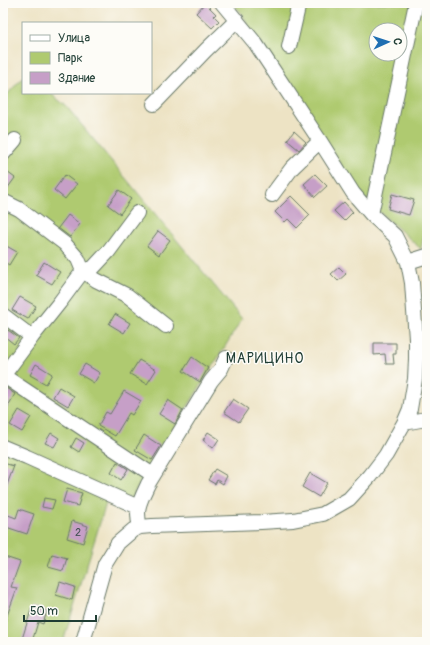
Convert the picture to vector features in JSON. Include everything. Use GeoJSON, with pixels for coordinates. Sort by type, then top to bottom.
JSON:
{"type":"FeatureCollection","features":[{"type":"Feature","properties":{"kind":"street"},"geometry":{"type":"LineString","coordinates":[[83,642],[105,564],[118,543],[133,530],[140,527],[152,526],[293,520],[323,514],[349,499],[370,476],[386,455],[410,409],[415,379],[416,338],[412,283],[408,262],[395,236],[371,214],[353,193],[256,44],[222,3]]}},
{"type":"Feature","properties":{"kind":"street"},"geometry":{"type":"LineString","coordinates":[[289,47],[299,3]]}},
{"type":"Feature","properties":{"kind":"street"},"geometry":{"type":"LineString","coordinates":[[371,214],[416,3]]}},
{"type":"Feature","properties":{"kind":"street"},"geometry":{"type":"LineString","coordinates":[[154,104],[237,20]]}},
{"type":"Feature","properties":{"kind":"street"},"geometry":{"type":"LineString","coordinates":[[3,154],[15,140]]}},
{"type":"Feature","properties":{"kind":"street"},"geometry":{"type":"LineString","coordinates":[[272,194],[292,168],[320,141]]}},
{"type":"Feature","properties":{"kind":"street"},"geometry":{"type":"LineString","coordinates":[[3,201],[19,209],[65,244],[78,259],[83,271],[96,280],[128,296],[166,326]]}},
{"type":"Feature","properties":{"kind":"street"},"geometry":{"type":"LineString","coordinates":[[137,213],[108,252],[93,268],[83,271],[3,376],[152,475]]}},
{"type":"Feature","properties":{"kind":"street"},"geometry":{"type":"LineString","coordinates":[[408,262],[427,256]]}},
{"type":"Feature","properties":{"kind":"street"},"geometry":{"type":"LineString","coordinates":[[3,315],[32,337]]}},
{"type":"Feature","properties":{"kind":"street"},"geometry":{"type":"LineString","coordinates":[[140,527],[138,507],[152,475],[211,381],[221,369],[226,358]]}},
{"type":"Feature","properties":{"kind":"street"},"geometry":{"type":"LineString","coordinates":[[404,423],[427,419]]}},
{"type":"Feature","properties":{"kind":"street"},"geometry":{"type":"LineString","coordinates":[[3,447],[138,507]]}},
{"type":"Feature","properties":{"kind":"green space"},"geometry":{"type":"Polygon","coordinates":[[[231,3],[427,3],[427,222],[421,249],[361,195],[240,11],[231,3]]]}},
{"type":"Feature","properties":{"kind":"green space"},"geometry":{"type":"Polygon","coordinates":[[[22,78],[22,94],[51,94],[66,106],[242,319],[131,498],[108,497],[63,642],[3,642],[3,99],[22,78]]]}},
{"type":"Feature","properties":{"kind":"building"},"geometry":{"type":"Polygon","coordinates":[[[205,3],[216,14],[214,16],[219,21],[212,28],[196,13],[205,3]]]}},
{"type":"Feature","properties":{"kind":"building"},"geometry":{"type":"Polygon","coordinates":[[[294,131],[306,142],[299,150],[287,140],[294,131]]]}},
{"type":"Feature","properties":{"kind":"building"},"geometry":{"type":"Polygon","coordinates":[[[3,169],[15,178],[4,193],[3,193],[3,169]]]}},
{"type":"Feature","properties":{"kind":"building"},"geometry":{"type":"Polygon","coordinates":[[[315,174],[327,186],[315,197],[304,184],[315,174]]]}},
{"type":"Feature","properties":{"kind":"building"},"geometry":{"type":"Polygon","coordinates":[[[65,175],[77,184],[65,199],[54,190],[65,175]]]}},
{"type":"Feature","properties":{"kind":"building"},"geometry":{"type":"Polygon","coordinates":[[[119,190],[131,199],[120,214],[108,205],[119,190]]]}},
{"type":"Feature","properties":{"kind":"building"},"geometry":{"type":"Polygon","coordinates":[[[392,194],[414,200],[409,215],[388,209],[392,194]]]}},
{"type":"Feature","properties":{"kind":"building"},"geometry":{"type":"Polygon","coordinates":[[[291,196],[310,215],[297,228],[288,219],[285,222],[275,212],[291,196]]]}},
{"type":"Feature","properties":{"kind":"building"},"geometry":{"type":"Polygon","coordinates":[[[344,202],[353,212],[344,221],[334,211],[344,202]]]}},
{"type":"Feature","properties":{"kind":"building"},"geometry":{"type":"Polygon","coordinates":[[[68,215],[80,224],[70,237],[58,228],[68,215]]]}},
{"type":"Feature","properties":{"kind":"building"},"geometry":{"type":"Polygon","coordinates":[[[158,231],[170,240],[159,255],[147,246],[158,231]]]}},
{"type":"Feature","properties":{"kind":"building"},"geometry":{"type":"Polygon","coordinates":[[[3,244],[17,252],[9,265],[3,261],[3,244]]]}},
{"type":"Feature","properties":{"kind":"building"},"geometry":{"type":"Polygon","coordinates":[[[44,262],[60,272],[52,284],[36,275],[44,262]]]}},
{"type":"Feature","properties":{"kind":"building"},"geometry":{"type":"Polygon","coordinates":[[[339,267],[346,274],[338,281],[331,274],[339,267]]]}},
{"type":"Feature","properties":{"kind":"building"},"geometry":{"type":"Polygon","coordinates":[[[20,297],[36,306],[28,319],[12,310],[20,297]]]}},
{"type":"Feature","properties":{"kind":"building"},"geometry":{"type":"Polygon","coordinates":[[[115,314],[130,323],[124,333],[109,324],[115,314]]]}},
{"type":"Feature","properties":{"kind":"building"},"geometry":{"type":"Polygon","coordinates":[[[8,330],[19,338],[14,344],[4,336],[8,330]]]}},
{"type":"Feature","properties":{"kind":"building"},"geometry":{"type":"Polygon","coordinates":[[[374,343],[396,343],[396,354],[393,354],[394,364],[386,364],[385,354],[374,355],[374,343]]]}},
{"type":"Feature","properties":{"kind":"building"},"geometry":{"type":"Polygon","coordinates":[[[192,357],[208,368],[200,382],[183,371],[192,357]]]}},
{"type":"Feature","properties":{"kind":"building"},"geometry":{"type":"Polygon","coordinates":[[[139,360],[156,370],[147,384],[130,374],[139,360]]]}},
{"type":"Feature","properties":{"kind":"building"},"geometry":{"type":"Polygon","coordinates":[[[36,364],[52,374],[46,384],[30,375],[36,364]]]}},
{"type":"Feature","properties":{"kind":"building"},"geometry":{"type":"Polygon","coordinates":[[[85,364],[100,373],[94,383],[79,374],[85,364]]]}},
{"type":"Feature","properties":{"kind":"building"},"geometry":{"type":"Polygon","coordinates":[[[3,386],[15,394],[3,415],[3,386]]]}},
{"type":"Feature","properties":{"kind":"building"},"geometry":{"type":"Polygon","coordinates":[[[59,387],[74,396],[68,406],[53,397],[59,387]]]}},
{"type":"Feature","properties":{"kind":"building"},"geometry":{"type":"Polygon","coordinates":[[[124,391],[141,401],[132,415],[129,413],[115,436],[98,426],[106,412],[110,414],[124,391]]]}},
{"type":"Feature","properties":{"kind":"building"},"geometry":{"type":"Polygon","coordinates":[[[233,399],[248,409],[239,422],[224,412],[233,399]]]}},
{"type":"Feature","properties":{"kind":"building"},"geometry":{"type":"Polygon","coordinates":[[[168,400],[183,410],[175,424],[159,414],[168,400]]]}},
{"type":"Feature","properties":{"kind":"building"},"geometry":{"type":"Polygon","coordinates":[[[19,410],[31,417],[22,432],[10,425],[19,410]]]}},
{"type":"Feature","properties":{"kind":"building"},"geometry":{"type":"Polygon","coordinates":[[[208,432],[219,439],[213,448],[203,440],[208,432]]]}},
{"type":"Feature","properties":{"kind":"building"},"geometry":{"type":"Polygon","coordinates":[[[51,433],[59,438],[54,447],[45,443],[51,433]]]}},
{"type":"Feature","properties":{"kind":"building"},"geometry":{"type":"Polygon","coordinates":[[[144,435],[161,446],[152,460],[135,450],[144,435]]]}},
{"type":"Feature","properties":{"kind":"building"},"geometry":{"type":"Polygon","coordinates":[[[76,438],[84,443],[79,452],[71,447],[76,438]]]}},
{"type":"Feature","properties":{"kind":"building"},"geometry":{"type":"Polygon","coordinates":[[[117,462],[128,469],[121,480],[111,473],[117,462]]]}},
{"type":"Feature","properties":{"kind":"building"},"geometry":{"type":"Polygon","coordinates":[[[3,463],[14,466],[4,493],[3,493],[3,463]]]}},
{"type":"Feature","properties":{"kind":"building"},"geometry":{"type":"Polygon","coordinates":[[[215,469],[227,476],[223,484],[217,480],[215,484],[208,480],[215,469]]]}},
{"type":"Feature","properties":{"kind":"building"},"geometry":{"type":"Polygon","coordinates":[[[310,473],[327,483],[319,497],[302,487],[310,473]]]}},
{"type":"Feature","properties":{"kind":"building"},"geometry":{"type":"Polygon","coordinates":[[[67,489],[82,493],[78,506],[63,502],[67,489]]]}},
{"type":"Feature","properties":{"kind":"building"},"geometry":{"type":"Polygon","coordinates":[[[44,498],[55,500],[52,509],[42,507],[44,498]]]}},
{"type":"Feature","properties":{"kind":"building"},"geometry":{"type":"Polygon","coordinates":[[[19,509],[34,514],[27,534],[3,526],[3,513],[16,518],[19,509]]]}},
{"type":"Feature","properties":{"kind":"building"},"geometry":{"type":"Polygon","coordinates":[[[72,521],[88,526],[83,543],[67,538],[72,521]]]}},
{"type":"Feature","properties":{"kind":"building"},"geometry":{"type":"Polygon","coordinates":[[[52,554],[67,558],[63,571],[48,567],[52,554]]]}},
{"type":"Feature","properties":{"kind":"building"},"geometry":{"type":"Polygon","coordinates":[[[5,557],[20,562],[11,587],[17,588],[3,624],[3,562],[5,557]]]}},
{"type":"Feature","properties":{"kind":"building"},"geometry":{"type":"Polygon","coordinates":[[[60,582],[75,587],[72,600],[56,595],[60,582]]]}},
{"type":"Feature","properties":{"kind":"building"},"geometry":{"type":"Polygon","coordinates":[[[32,607],[47,611],[43,624],[38,622],[32,642],[22,639],[32,607]]]}},
{"type":"Feature","properties":{"kind":"district","name":"МАРИЦИНО"},"geometry":{"type":"Point","coordinates":[265,358]}}]}
